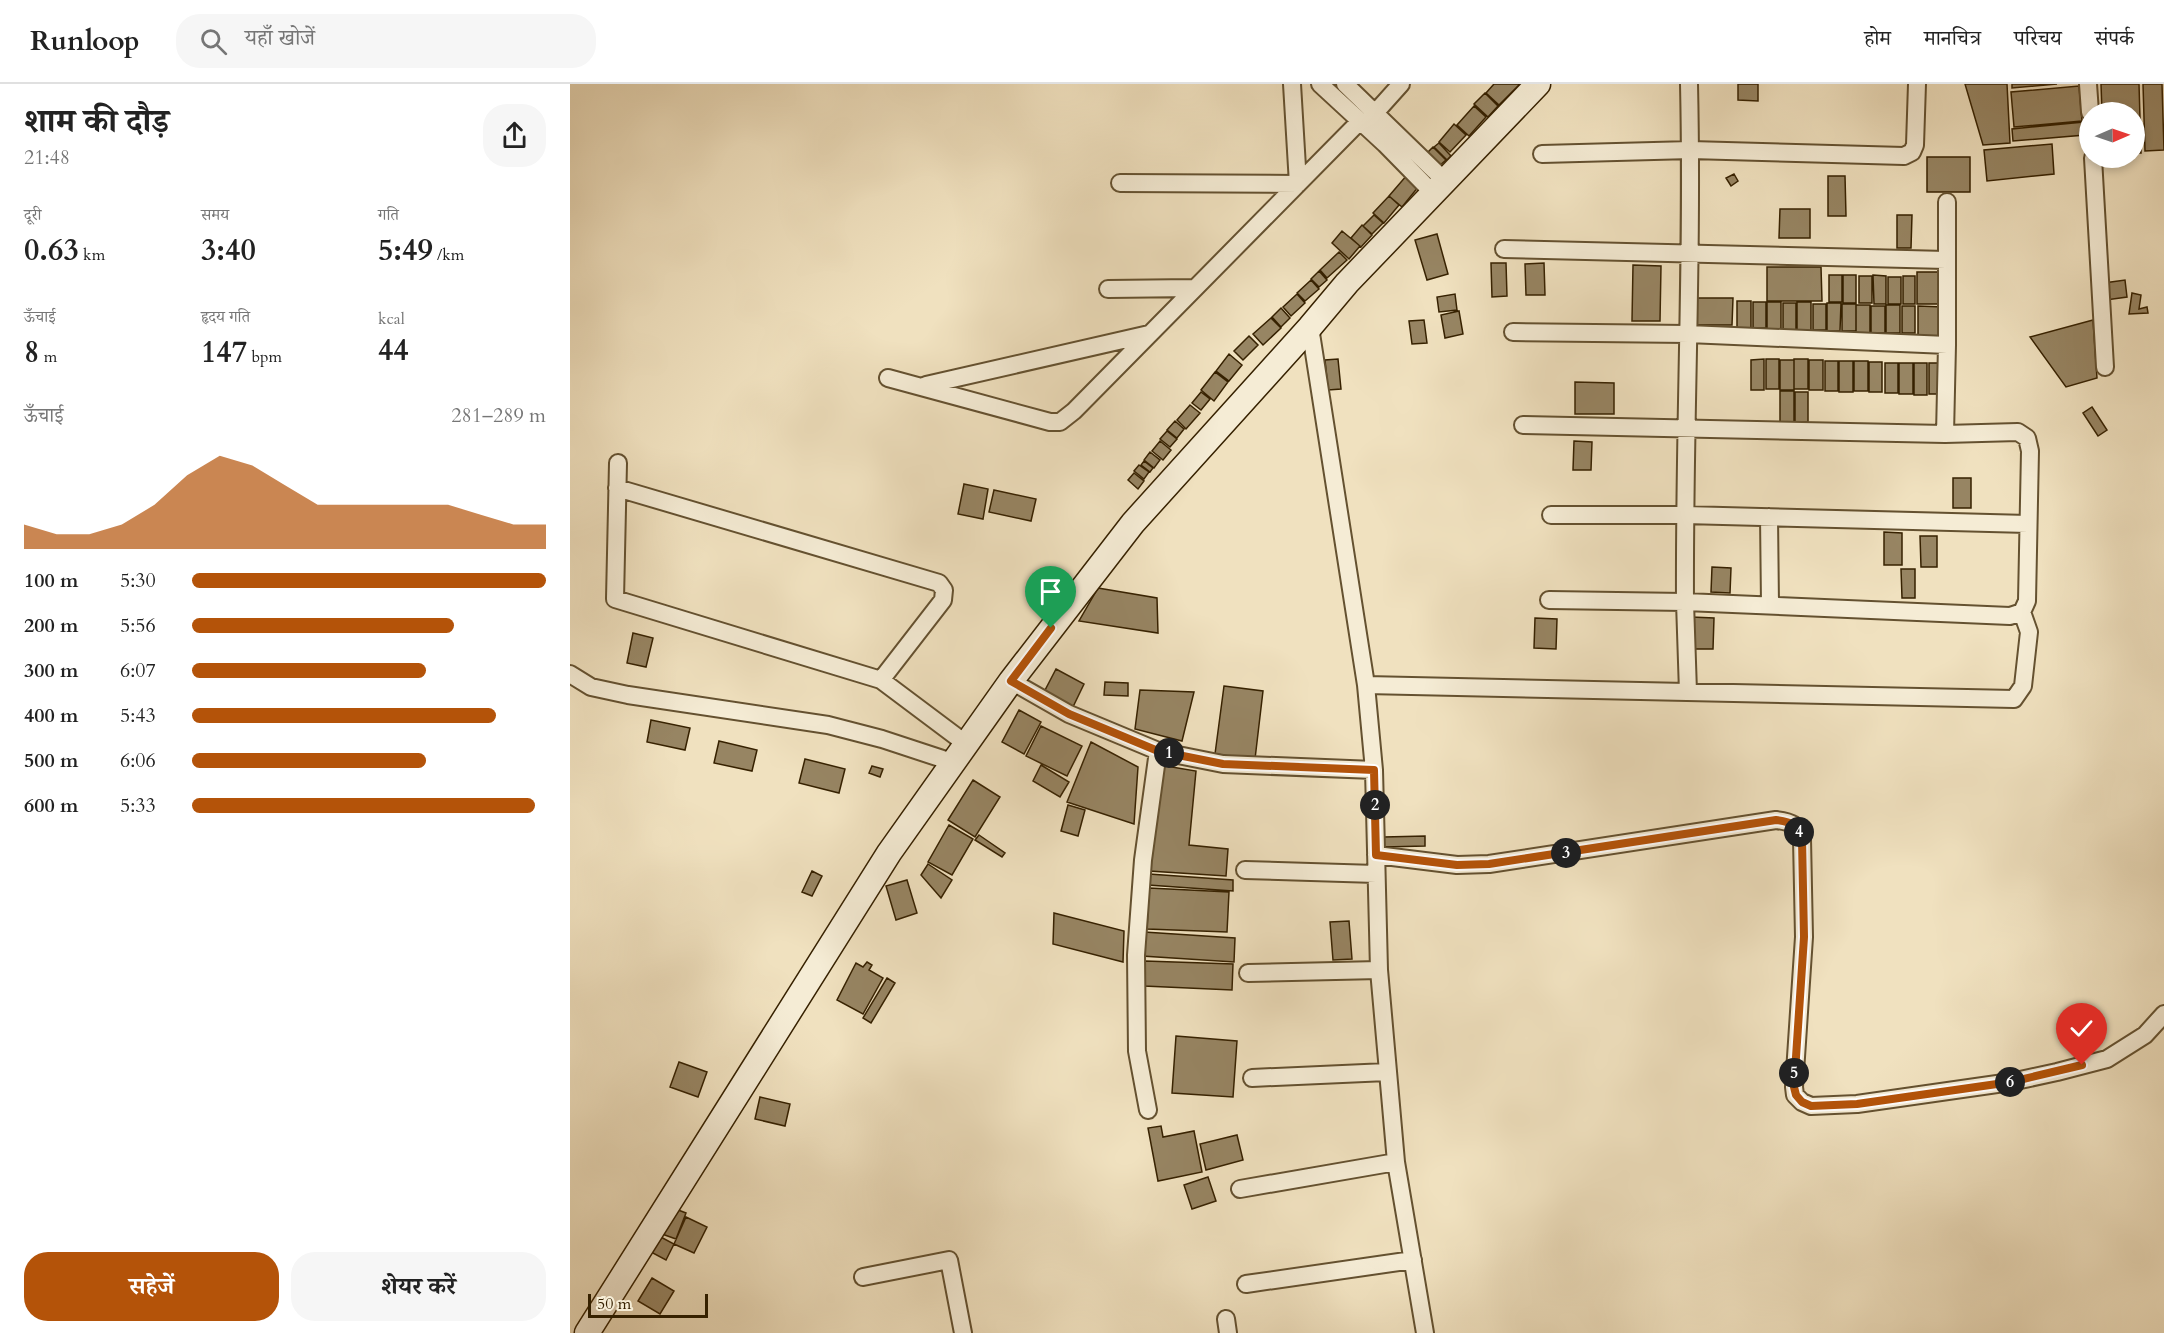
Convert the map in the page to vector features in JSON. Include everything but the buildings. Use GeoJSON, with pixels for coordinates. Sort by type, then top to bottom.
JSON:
{"type":"FeatureCollection","features":[{"type":"Feature","properties":{"kind":"main road"},"geometry":{"type":"LineString","coordinates":[[587,1333],[889,853],[1011,681],[1133,523],[1347,283],[1538,84]]}},
{"type":"Feature","properties":{"kind":"street"},"geometry":{"type":"LineString","coordinates":[[1292,84],[1298,184]]}},
{"type":"Feature","properties":{"kind":"street"},"geometry":{"type":"LineString","coordinates":[[1320,84],[1361,111],[1439,187]]}},
{"type":"Feature","properties":{"kind":"street"},"geometry":{"type":"LineString","coordinates":[[1345,84],[1361,111]]}},
{"type":"Feature","properties":{"kind":"street"},"geometry":{"type":"LineString","coordinates":[[888,378],[1050,422],[1060,422],[1074,411],[1298,184],[1361,111],[1401,84]]}},
{"type":"Feature","properties":{"kind":"street"},"geometry":{"type":"LineString","coordinates":[[1688,692],[1685,515],[1690,255],[1689,84]]}},
{"type":"Feature","properties":{"kind":"street"},"geometry":{"type":"LineString","coordinates":[[1542,154],[1690,150],[1904,156],[1912,153],[1915,145],[1917,84]]}},
{"type":"Feature","properties":{"kind":"street"},"geometry":{"type":"LineString","coordinates":[[2088,84],[2089,102]]}},
{"type":"Feature","properties":{"kind":"street"},"geometry":{"type":"LineString","coordinates":[[2093,168],[2105,367]]}},
{"type":"Feature","properties":{"kind":"street"},"geometry":{"type":"LineString","coordinates":[[1120,183],[1298,184]]}},
{"type":"Feature","properties":{"kind":"street"},"geometry":{"type":"LineString","coordinates":[[1945,434],[1947,202]]}},
{"type":"Feature","properties":{"kind":"street"},"geometry":{"type":"LineString","coordinates":[[1504,249],[1946,260]]}},
{"type":"Feature","properties":{"kind":"street"},"geometry":{"type":"LineString","coordinates":[[1108,289],[1193,288]]}},
{"type":"Feature","properties":{"kind":"street"},"geometry":{"type":"LineString","coordinates":[[1310,327],[1366,685],[1374,770],[1379,970],[1387,1072],[1396,1162],[1425,1333]]}},
{"type":"Feature","properties":{"kind":"street"},"geometry":{"type":"LineString","coordinates":[[922,386],[1151,333]]}},
{"type":"Feature","properties":{"kind":"street"},"geometry":{"type":"LineString","coordinates":[[1513,333],[1688,334],[1947,345]]}},
{"type":"Feature","properties":{"kind":"street"},"geometry":{"type":"LineString","coordinates":[[1366,685],[2014,699],[2023,686],[2029,632],[2022,612],[2027,600],[2030,451],[2027,438],[2018,432],[1945,434],[1523,425]]}},
{"type":"Feature","properties":{"kind":"street"},"geometry":{"type":"LineString","coordinates":[[618,463],[615,599],[881,680],[959,752]]}},
{"type":"Feature","properties":{"kind":"street"},"geometry":{"type":"LineString","coordinates":[[617,488],[939,583],[944,590],[943,600],[881,680]]}},
{"type":"Feature","properties":{"kind":"street"},"geometry":{"type":"LineString","coordinates":[[1551,515],[1685,515],[2028,524]]}},
{"type":"Feature","properties":{"kind":"street"},"geometry":{"type":"LineString","coordinates":[[1769,517],[1770,605]]}},
{"type":"Feature","properties":{"kind":"street"},"geometry":{"type":"LineString","coordinates":[[1549,600],[1685,602],[2010,615],[2022,612]]}},
{"type":"Feature","properties":{"kind":"street"},"geometry":{"type":"LineString","coordinates":[[570,674],[591,687],[627,695],[828,725],[882,739],[959,752]]}},
{"type":"Feature","properties":{"kind":"street"},"geometry":{"type":"LineString","coordinates":[[1011,681],[1069,714],[1158,751],[1223,764],[1374,770]]}},
{"type":"Feature","properties":{"kind":"street"},"geometry":{"type":"LineString","coordinates":[[1148,1110],[1137,1051],[1136,955],[1143,860],[1158,751]]}},
{"type":"Feature","properties":{"kind":"street"},"geometry":{"type":"LineString","coordinates":[[1376,855],[1457,865],[1489,864],[1776,820],[1794,824],[1802,840],[1804,937],[1794,1087],[1796,1095],[1802,1102],[1811,1106],[1857,1104],[2011,1082],[2107,1059],[2145,1035],[2164,1014]]}},
{"type":"Feature","properties":{"kind":"street"},"geometry":{"type":"LineString","coordinates":[[1245,870],[1376,874]]}},
{"type":"Feature","properties":{"kind":"street"},"geometry":{"type":"LineString","coordinates":[[1248,973],[1379,970]]}},
{"type":"Feature","properties":{"kind":"street"},"geometry":{"type":"LineString","coordinates":[[1252,1078],[1387,1072]]}},
{"type":"Feature","properties":{"kind":"street"},"geometry":{"type":"LineString","coordinates":[[1240,1189],[1396,1162]]}},
{"type":"Feature","properties":{"kind":"street"},"geometry":{"type":"LineString","coordinates":[[863,1277],[949,1260],[963,1333]]}},
{"type":"Feature","properties":{"kind":"street"},"geometry":{"type":"LineString","coordinates":[[1246,1284],[1413,1260]]}},
{"type":"Feature","properties":{"kind":"route"},"geometry":{"type":"LineString","coordinates":[[1051,628],[1011,681],[1069,714],[1158,751],[1223,764],[1374,770],[1376,855],[1457,865],[1489,864],[1776,820],[1794,824],[1802,840],[1804,937],[1794,1087],[1796,1095],[1802,1102],[1811,1106],[1857,1104],[1976,1085],[2011,1082],[2082,1065]]}}]}
